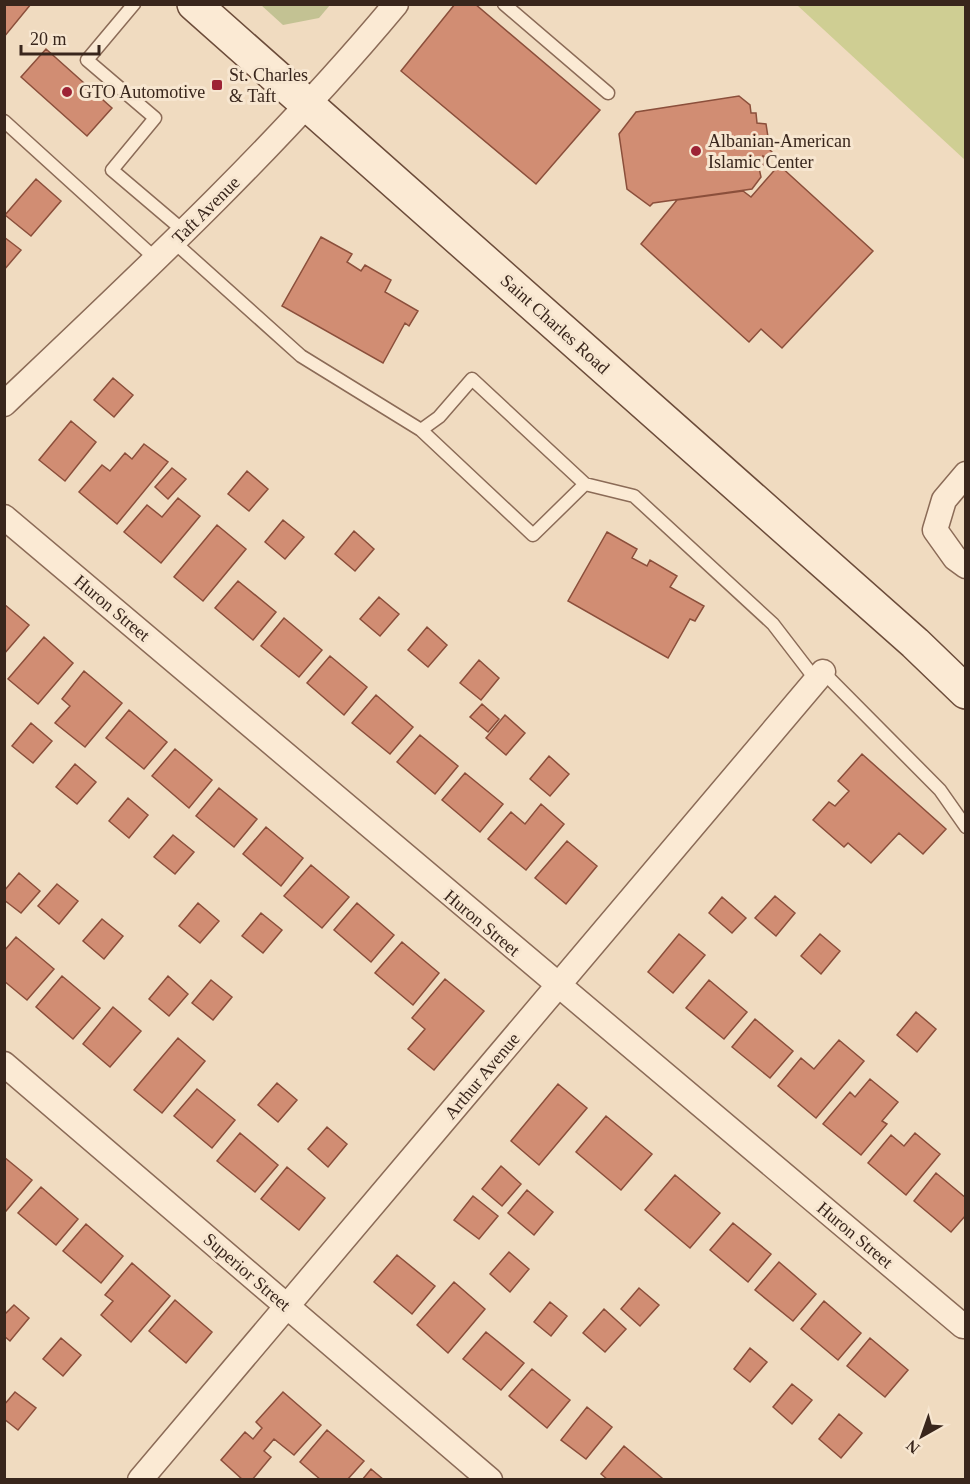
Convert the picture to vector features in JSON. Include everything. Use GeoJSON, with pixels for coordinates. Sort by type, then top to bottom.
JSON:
{"type":"FeatureCollection","features":[{"type":"Feature","properties":{"kind":"main road","name":"Saint Charles Road"},"geometry":{"type":"LineString","coordinates":[[194,4],[915,644],[966,692]]}},
{"type":"Feature","properties":{"kind":"main road","name":"Saint Charles Road"},"geometry":{"type":"LineString","coordinates":[[915,644],[966,683]]}},
{"type":"Feature","properties":{"kind":"street","name":"Taft Avenue"},"geometry":{"type":"LineString","coordinates":[[4,404],[180,237],[349,61],[396,4]]}},
{"type":"Feature","properties":{"kind":"street"},"geometry":{"type":"LineString","coordinates":[[966,474],[944,500],[935,530],[955,558],[966,566]]}},
{"type":"Feature","properties":{"kind":"street","name":"Huron Street"},"geometry":{"type":"LineString","coordinates":[[4,517],[557,986],[963,1326]]}},
{"type":"Feature","properties":{"kind":"street","name":"Arthur Avenue"},"geometry":{"type":"LineString","coordinates":[[140,1479],[819,676]]}},
{"type":"Feature","properties":{"kind":"street","name":"Superior Street"},"geometry":{"type":"LineString","coordinates":[[4,1064],[490,1479]]}},
{"type":"Feature","properties":{"kind":"lane"},"geometry":{"type":"LineString","coordinates":[[134,4],[87,60],[155,118],[112,170],[301,356],[421,430],[533,535],[585,484]]}},
{"type":"Feature","properties":{"kind":"lane"},"geometry":{"type":"LineString","coordinates":[[504,4],[608,93]]}},
{"type":"Feature","properties":{"kind":"lane"},"geometry":{"type":"LineString","coordinates":[[4,121],[156,260]]}},
{"type":"Feature","properties":{"kind":"lane"},"geometry":{"type":"LineString","coordinates":[[421,430],[439,417],[472,379],[585,484],[634,496],[773,624],[819,676],[940,790],[966,827]]}},
{"type":"Feature","properties":{"kind":"shaded area"},"geometry":{"type":"Polygon","coordinates":[[[261,5],[330,5],[319,18],[283,25],[261,5]]]}},
{"type":"Feature","properties":{"kind":"shaded area"},"geometry":{"type":"Polygon","coordinates":[[[797,5],[965,5],[965,160],[797,5]]]}},
{"type":"Feature","properties":{"kind":"building"},"geometry":{"type":"Polygon","coordinates":[[[4,4],[31,4],[4,37],[4,4]]]}},
{"type":"Feature","properties":{"kind":"building"},"geometry":{"type":"Polygon","coordinates":[[[455,4],[475,4],[600,110],[536,184],[401,71],[455,4]]]}},
{"type":"Feature","properties":{"kind":"building","name":"GTO Automotive"},"geometry":{"type":"Polygon","coordinates":[[[46,49],[112,108],[87,136],[21,77],[46,49]]]}},
{"type":"Feature","properties":{"kind":"building","name":"Albanian-American Islamic Center"},"geometry":{"type":"Polygon","coordinates":[[[739,96],[750,105],[751,113],[756,113],[757,123],[766,124],[772,152],[767,158],[763,156],[763,165],[751,167],[759,168],[761,177],[752,189],[653,203],[650,206],[627,189],[619,134],[636,112],[739,96]]]}},
{"type":"Feature","properties":{"kind":"building"},"geometry":{"type":"Polygon","coordinates":[[[779,165],[873,251],[782,348],[761,329],[749,342],[641,244],[677,200],[743,191],[751,197],[779,165]]]}},
{"type":"Feature","properties":{"kind":"building"},"geometry":{"type":"Polygon","coordinates":[[[36,179],[61,201],[31,236],[5,215],[36,179]]]}},
{"type":"Feature","properties":{"kind":"building"},"geometry":{"type":"Polygon","coordinates":[[[4,237],[21,250],[4,270],[4,237]]]}},
{"type":"Feature","properties":{"kind":"building"},"geometry":{"type":"Polygon","coordinates":[[[321,237],[352,254],[347,262],[361,271],[365,265],[391,280],[385,292],[418,311],[409,326],[405,323],[383,363],[282,306],[321,237]]]}},
{"type":"Feature","properties":{"kind":"building"},"geometry":{"type":"Polygon","coordinates":[[[113,378],[133,395],[114,417],[94,400],[113,378]]]}},
{"type":"Feature","properties":{"kind":"building"},"geometry":{"type":"Polygon","coordinates":[[[71,421],[96,442],[65,481],[39,460],[71,421]]]}},
{"type":"Feature","properties":{"kind":"building"},"geometry":{"type":"Polygon","coordinates":[[[144,444],[168,462],[117,524],[79,492],[102,465],[110,471],[125,453],[132,459],[144,444]]]}},
{"type":"Feature","properties":{"kind":"building"},"geometry":{"type":"Polygon","coordinates":[[[172,468],[186,479],[168,499],[155,487],[172,468]]]}},
{"type":"Feature","properties":{"kind":"building"},"geometry":{"type":"Polygon","coordinates":[[[247,471],[268,489],[249,511],[228,494],[247,471]]]}},
{"type":"Feature","properties":{"kind":"building"},"geometry":{"type":"Polygon","coordinates":[[[178,498],[200,516],[161,563],[124,532],[147,505],[162,517],[178,498]]]}},
{"type":"Feature","properties":{"kind":"building"},"geometry":{"type":"Polygon","coordinates":[[[283,520],[304,537],[285,559],[265,542],[283,520]]]}},
{"type":"Feature","properties":{"kind":"building"},"geometry":{"type":"Polygon","coordinates":[[[217,525],[246,549],[203,601],[174,577],[217,525]]]}},
{"type":"Feature","properties":{"kind":"building"},"geometry":{"type":"Polygon","coordinates":[[[354,531],[374,549],[355,571],[335,554],[354,531]]]}},
{"type":"Feature","properties":{"kind":"building"},"geometry":{"type":"Polygon","coordinates":[[[607,532],[637,549],[632,558],[647,566],[650,560],[677,576],[670,587],[704,606],[695,621],[690,619],[668,658],[568,601],[607,532]]]}},
{"type":"Feature","properties":{"kind":"building"},"geometry":{"type":"Polygon","coordinates":[[[238,581],[276,612],[253,640],[215,608],[238,581]]]}},
{"type":"Feature","properties":{"kind":"building"},"geometry":{"type":"Polygon","coordinates":[[[379,597],[399,614],[380,636],[360,619],[379,597]]]}},
{"type":"Feature","properties":{"kind":"building"},"geometry":{"type":"Polygon","coordinates":[[[4,604],[29,625],[4,654],[4,604]]]}},
{"type":"Feature","properties":{"kind":"building"},"geometry":{"type":"Polygon","coordinates":[[[284,618],[322,650],[299,677],[261,646],[284,618]]]}},
{"type":"Feature","properties":{"kind":"building"},"geometry":{"type":"Polygon","coordinates":[[[427,627],[447,645],[428,667],[408,650],[427,627]]]}},
{"type":"Feature","properties":{"kind":"building"},"geometry":{"type":"Polygon","coordinates":[[[44,637],[73,663],[38,704],[8,679],[44,637]]]}},
{"type":"Feature","properties":{"kind":"building"},"geometry":{"type":"Polygon","coordinates":[[[330,656],[367,687],[344,715],[307,683],[330,656]]]}},
{"type":"Feature","properties":{"kind":"building"},"geometry":{"type":"Polygon","coordinates":[[[479,660],[499,678],[481,700],[460,683],[479,660]]]}},
{"type":"Feature","properties":{"kind":"building"},"geometry":{"type":"Polygon","coordinates":[[[84,671],[122,703],[85,747],[55,723],[70,706],[62,699],[84,671]]]}},
{"type":"Feature","properties":{"kind":"building"},"geometry":{"type":"Polygon","coordinates":[[[376,695],[413,727],[390,754],[352,723],[376,695]]]}},
{"type":"Feature","properties":{"kind":"building"},"geometry":{"type":"Polygon","coordinates":[[[482,704],[499,719],[488,732],[470,717],[482,704]]]}},
{"type":"Feature","properties":{"kind":"building"},"geometry":{"type":"Polygon","coordinates":[[[129,710],[167,742],[144,769],[106,738],[129,710]]]}},
{"type":"Feature","properties":{"kind":"building"},"geometry":{"type":"Polygon","coordinates":[[[505,715],[525,733],[506,755],[486,738],[505,715]]]}},
{"type":"Feature","properties":{"kind":"building"},"geometry":{"type":"Polygon","coordinates":[[[31,723],[52,741],[33,763],[12,746],[31,723]]]}},
{"type":"Feature","properties":{"kind":"building"},"geometry":{"type":"Polygon","coordinates":[[[420,735],[458,766],[435,794],[397,762],[420,735]]]}},
{"type":"Feature","properties":{"kind":"building"},"geometry":{"type":"Polygon","coordinates":[[[175,749],[212,780],[189,808],[152,776],[175,749]]]}},
{"type":"Feature","properties":{"kind":"building"},"geometry":{"type":"Polygon","coordinates":[[[862,754],[946,829],[923,854],[899,833],[871,863],[848,843],[844,847],[813,820],[829,802],[835,806],[849,791],[838,781],[862,754]]]}},
{"type":"Feature","properties":{"kind":"building"},"geometry":{"type":"Polygon","coordinates":[[[549,756],[569,774],[550,796],[530,779],[549,756]]]}},
{"type":"Feature","properties":{"kind":"building"},"geometry":{"type":"Polygon","coordinates":[[[75,764],[96,782],[77,804],[56,787],[75,764]]]}},
{"type":"Feature","properties":{"kind":"building"},"geometry":{"type":"Polygon","coordinates":[[[465,773],[503,804],[480,832],[442,800],[465,773]]]}},
{"type":"Feature","properties":{"kind":"building"},"geometry":{"type":"Polygon","coordinates":[[[219,788],[257,819],[234,847],[196,816],[219,788]]]}},
{"type":"Feature","properties":{"kind":"building"},"geometry":{"type":"Polygon","coordinates":[[[128,798],[148,815],[129,838],[109,821],[128,798]]]}},
{"type":"Feature","properties":{"kind":"building"},"geometry":{"type":"Polygon","coordinates":[[[541,804],[564,824],[526,870],[488,839],[511,812],[525,824],[541,804]]]}},
{"type":"Feature","properties":{"kind":"building"},"geometry":{"type":"Polygon","coordinates":[[[266,827],[303,858],[281,886],[243,854],[266,827]]]}},
{"type":"Feature","properties":{"kind":"building"},"geometry":{"type":"Polygon","coordinates":[[[173,835],[194,852],[175,874],[154,857],[173,835]]]}},
{"type":"Feature","properties":{"kind":"building"},"geometry":{"type":"Polygon","coordinates":[[[567,841],[597,866],[566,904],[535,878],[567,841]]]}},
{"type":"Feature","properties":{"kind":"building"},"geometry":{"type":"Polygon","coordinates":[[[311,865],[349,897],[322,928],[284,896],[311,865]]]}},
{"type":"Feature","properties":{"kind":"building"},"geometry":{"type":"Polygon","coordinates":[[[19,873],[40,891],[21,913],[4,900],[4,891],[19,873]]]}},
{"type":"Feature","properties":{"kind":"building"},"geometry":{"type":"Polygon","coordinates":[[[57,884],[78,901],[59,924],[38,906],[57,884]]]}},
{"type":"Feature","properties":{"kind":"building"},"geometry":{"type":"Polygon","coordinates":[[[775,896],[795,913],[776,936],[755,918],[775,896]]]}},
{"type":"Feature","properties":{"kind":"building"},"geometry":{"type":"Polygon","coordinates":[[[722,897],[746,918],[732,933],[709,913],[722,897]]]}},
{"type":"Feature","properties":{"kind":"building"},"geometry":{"type":"Polygon","coordinates":[[[198,903],[219,921],[200,943],[179,926],[198,903]]]}},
{"type":"Feature","properties":{"kind":"building"},"geometry":{"type":"Polygon","coordinates":[[[357,903],[394,935],[371,962],[334,930],[357,903]]]}},
{"type":"Feature","properties":{"kind":"building"},"geometry":{"type":"Polygon","coordinates":[[[261,913],[282,930],[263,953],[242,936],[261,913]]]}},
{"type":"Feature","properties":{"kind":"building"},"geometry":{"type":"Polygon","coordinates":[[[102,919],[123,936],[104,959],[83,941],[102,919]]]}},
{"type":"Feature","properties":{"kind":"building"},"geometry":{"type":"Polygon","coordinates":[[[679,934],[705,955],[673,993],[648,972],[679,934]]]}},
{"type":"Feature","properties":{"kind":"building"},"geometry":{"type":"Polygon","coordinates":[[[820,934],[840,951],[821,974],[801,956],[820,934]]]}},
{"type":"Feature","properties":{"kind":"building"},"geometry":{"type":"Polygon","coordinates":[[[16,937],[54,969],[27,1000],[4,981],[4,951],[16,937]]]}},
{"type":"Feature","properties":{"kind":"building"},"geometry":{"type":"Polygon","coordinates":[[[402,942],[439,973],[413,1005],[375,973],[402,942]]]}},
{"type":"Feature","properties":{"kind":"building"},"geometry":{"type":"Polygon","coordinates":[[[62,976],[100,1008],[73,1039],[36,1007],[62,976]]]}},
{"type":"Feature","properties":{"kind":"building"},"geometry":{"type":"Polygon","coordinates":[[[168,976],[188,994],[169,1016],[149,999],[168,976]]]}},
{"type":"Feature","properties":{"kind":"building"},"geometry":{"type":"Polygon","coordinates":[[[445,979],[484,1011],[434,1070],[408,1049],[425,1029],[412,1018],[445,979]]]}},
{"type":"Feature","properties":{"kind":"building"},"geometry":{"type":"Polygon","coordinates":[[[211,980],[232,997],[213,1020],[192,1003],[211,980]]]}},
{"type":"Feature","properties":{"kind":"building"},"geometry":{"type":"Polygon","coordinates":[[[709,980],[747,1012],[724,1039],[686,1008],[709,980]]]}},
{"type":"Feature","properties":{"kind":"building"},"geometry":{"type":"Polygon","coordinates":[[[113,1007],[141,1031],[110,1067],[83,1044],[113,1007]]]}},
{"type":"Feature","properties":{"kind":"building"},"geometry":{"type":"Polygon","coordinates":[[[916,1012],[936,1029],[917,1052],[897,1035],[916,1012]]]}},
{"type":"Feature","properties":{"kind":"building"},"geometry":{"type":"Polygon","coordinates":[[[755,1019],[793,1051],[770,1078],[732,1047],[755,1019]]]}},
{"type":"Feature","properties":{"kind":"building"},"geometry":{"type":"Polygon","coordinates":[[[178,1038],[205,1061],[162,1113],[134,1090],[178,1038]]]}},
{"type":"Feature","properties":{"kind":"building"},"geometry":{"type":"Polygon","coordinates":[[[839,1040],[864,1061],[816,1118],[778,1086],[801,1058],[814,1069],[839,1040]]]}},
{"type":"Feature","properties":{"kind":"building"},"geometry":{"type":"Polygon","coordinates":[[[870,1079],[898,1102],[882,1121],[887,1124],[861,1155],[823,1124],[850,1092],[855,1097],[870,1079]]]}},
{"type":"Feature","properties":{"kind":"building"},"geometry":{"type":"Polygon","coordinates":[[[277,1083],[297,1100],[278,1122],[258,1105],[277,1083]]]}},
{"type":"Feature","properties":{"kind":"building"},"geometry":{"type":"Polygon","coordinates":[[[558,1084],[587,1108],[539,1165],[511,1141],[558,1084]]]}},
{"type":"Feature","properties":{"kind":"building"},"geometry":{"type":"Polygon","coordinates":[[[197,1089],[235,1120],[212,1148],[174,1116],[197,1089]]]}},
{"type":"Feature","properties":{"kind":"building"},"geometry":{"type":"Polygon","coordinates":[[[606,1116],[652,1154],[621,1190],[576,1152],[606,1116]]]}},
{"type":"Feature","properties":{"kind":"building"},"geometry":{"type":"Polygon","coordinates":[[[327,1127],[347,1144],[328,1167],[308,1149],[327,1127]]]}},
{"type":"Feature","properties":{"kind":"building"},"geometry":{"type":"Polygon","coordinates":[[[240,1133],[278,1165],[255,1192],[217,1161],[240,1133]]]}},
{"type":"Feature","properties":{"kind":"building"},"geometry":{"type":"Polygon","coordinates":[[[915,1133],[940,1154],[906,1195],[868,1163],[891,1135],[904,1146],[915,1133]]]}},
{"type":"Feature","properties":{"kind":"building"},"geometry":{"type":"Polygon","coordinates":[[[4,1157],[32,1180],[6,1211],[4,1210],[4,1157]]]}},
{"type":"Feature","properties":{"kind":"building"},"geometry":{"type":"Polygon","coordinates":[[[501,1166],[521,1184],[502,1206],[482,1189],[501,1166]]]}},
{"type":"Feature","properties":{"kind":"building"},"geometry":{"type":"Polygon","coordinates":[[[287,1167],[325,1198],[299,1230],[261,1199],[287,1167]]]}},
{"type":"Feature","properties":{"kind":"building"},"geometry":{"type":"Polygon","coordinates":[[[936,1173],[966,1198],[966,1215],[951,1232],[914,1201],[936,1173]]]}},
{"type":"Feature","properties":{"kind":"building"},"geometry":{"type":"Polygon","coordinates":[[[675,1175],[720,1213],[690,1248],[645,1210],[675,1175]]]}},
{"type":"Feature","properties":{"kind":"building"},"geometry":{"type":"Polygon","coordinates":[[[41,1187],[78,1219],[56,1245],[18,1213],[41,1187]]]}},
{"type":"Feature","properties":{"kind":"building"},"geometry":{"type":"Polygon","coordinates":[[[527,1190],[553,1212],[534,1235],[508,1213],[527,1190]]]}},
{"type":"Feature","properties":{"kind":"building"},"geometry":{"type":"Polygon","coordinates":[[[473,1196],[498,1216],[479,1239],[454,1220],[473,1196]]]}},
{"type":"Feature","properties":{"kind":"building"},"geometry":{"type":"Polygon","coordinates":[[[733,1223],[771,1254],[748,1282],[710,1250],[733,1223]]]}},
{"type":"Feature","properties":{"kind":"building"},"geometry":{"type":"Polygon","coordinates":[[[86,1224],[123,1256],[101,1283],[63,1251],[86,1224]]]}},
{"type":"Feature","properties":{"kind":"building"},"geometry":{"type":"Polygon","coordinates":[[[509,1252],[529,1269],[510,1292],[490,1274],[509,1252]]]}},
{"type":"Feature","properties":{"kind":"building"},"geometry":{"type":"Polygon","coordinates":[[[397,1255],[435,1286],[412,1314],[374,1282],[397,1255]]]}},
{"type":"Feature","properties":{"kind":"building"},"geometry":{"type":"Polygon","coordinates":[[[779,1262],[816,1294],[793,1321],[755,1290],[779,1262]]]}},
{"type":"Feature","properties":{"kind":"building"},"geometry":{"type":"Polygon","coordinates":[[[132,1263],[170,1296],[131,1342],[101,1315],[113,1301],[105,1295],[132,1263]]]}},
{"type":"Feature","properties":{"kind":"building"},"geometry":{"type":"Polygon","coordinates":[[[454,1282],[485,1309],[448,1353],[417,1325],[454,1282]]]}},
{"type":"Feature","properties":{"kind":"building"},"geometry":{"type":"Polygon","coordinates":[[[639,1288],[659,1305],[640,1326],[621,1309],[639,1288]]]}},
{"type":"Feature","properties":{"kind":"building"},"geometry":{"type":"Polygon","coordinates":[[[175,1300],[212,1332],[186,1363],[149,1331],[175,1300]]]}},
{"type":"Feature","properties":{"kind":"building"},"geometry":{"type":"Polygon","coordinates":[[[824,1301],[861,1333],[838,1360],[801,1329],[824,1301]]]}},
{"type":"Feature","properties":{"kind":"building"},"geometry":{"type":"Polygon","coordinates":[[[550,1302],[567,1316],[551,1336],[534,1322],[550,1302]]]}},
{"type":"Feature","properties":{"kind":"building"},"geometry":{"type":"Polygon","coordinates":[[[14,1305],[29,1318],[10,1341],[4,1336],[4,1315],[14,1305]]]}},
{"type":"Feature","properties":{"kind":"building"},"geometry":{"type":"Polygon","coordinates":[[[604,1309],[626,1329],[605,1352],[583,1333],[604,1309]]]}},
{"type":"Feature","properties":{"kind":"building"},"geometry":{"type":"Polygon","coordinates":[[[486,1332],[524,1363],[501,1390],[463,1359],[486,1332]]]}},
{"type":"Feature","properties":{"kind":"building"},"geometry":{"type":"Polygon","coordinates":[[[61,1338],[81,1355],[63,1376],[43,1359],[61,1338]]]}},
{"type":"Feature","properties":{"kind":"building"},"geometry":{"type":"Polygon","coordinates":[[[870,1338],[908,1370],[885,1397],[847,1366],[870,1338]]]}},
{"type":"Feature","properties":{"kind":"building"},"geometry":{"type":"Polygon","coordinates":[[[750,1348],[767,1362],[750,1382],[734,1369],[750,1348]]]}},
{"type":"Feature","properties":{"kind":"building"},"geometry":{"type":"Polygon","coordinates":[[[532,1369],[570,1400],[547,1428],[509,1396],[532,1369]]]}},
{"type":"Feature","properties":{"kind":"building"},"geometry":{"type":"Polygon","coordinates":[[[792,1384],[812,1400],[792,1424],[773,1407],[792,1384]]]}},
{"type":"Feature","properties":{"kind":"building"},"geometry":{"type":"Polygon","coordinates":[[[15,1392],[36,1408],[18,1430],[4,1419],[4,1405],[15,1392]]]}},
{"type":"Feature","properties":{"kind":"building"},"geometry":{"type":"Polygon","coordinates":[[[283,1392],[321,1425],[294,1455],[274,1439],[264,1451],[271,1457],[252,1480],[243,1480],[221,1460],[245,1432],[253,1439],[262,1428],[256,1422],[283,1392]]]}},
{"type":"Feature","properties":{"kind":"building"},"geometry":{"type":"Polygon","coordinates":[[[587,1407],[612,1427],[586,1459],[561,1440],[587,1407]]]}},
{"type":"Feature","properties":{"kind":"building"},"geometry":{"type":"Polygon","coordinates":[[[839,1414],[862,1433],[841,1458],[819,1439],[839,1414]]]}},
{"type":"Feature","properties":{"kind":"building"},"geometry":{"type":"Polygon","coordinates":[[[327,1430],[364,1461],[347,1480],[321,1480],[300,1462],[327,1430]]]}},
{"type":"Feature","properties":{"kind":"building"},"geometry":{"type":"Polygon","coordinates":[[[624,1446],[662,1478],[660,1480],[608,1480],[601,1474],[624,1446]]]}},
{"type":"Feature","properties":{"kind":"building"},"geometry":{"type":"Polygon","coordinates":[[[371,1469],[384,1480],[362,1480],[371,1469]]]}},
{"type":"Feature","properties":{"kind":"place","name":"St. Charles & Taft"},"geometry":{"type":"Point","coordinates":[217,85]}},
{"type":"Feature","properties":{"kind":"place","name":"GTO Automotive"},"geometry":{"type":"Point","coordinates":[67,92]}},
{"type":"Feature","properties":{"kind":"place","name":"Albanian-American Islamic Center"},"geometry":{"type":"Point","coordinates":[696,151]}}]}
